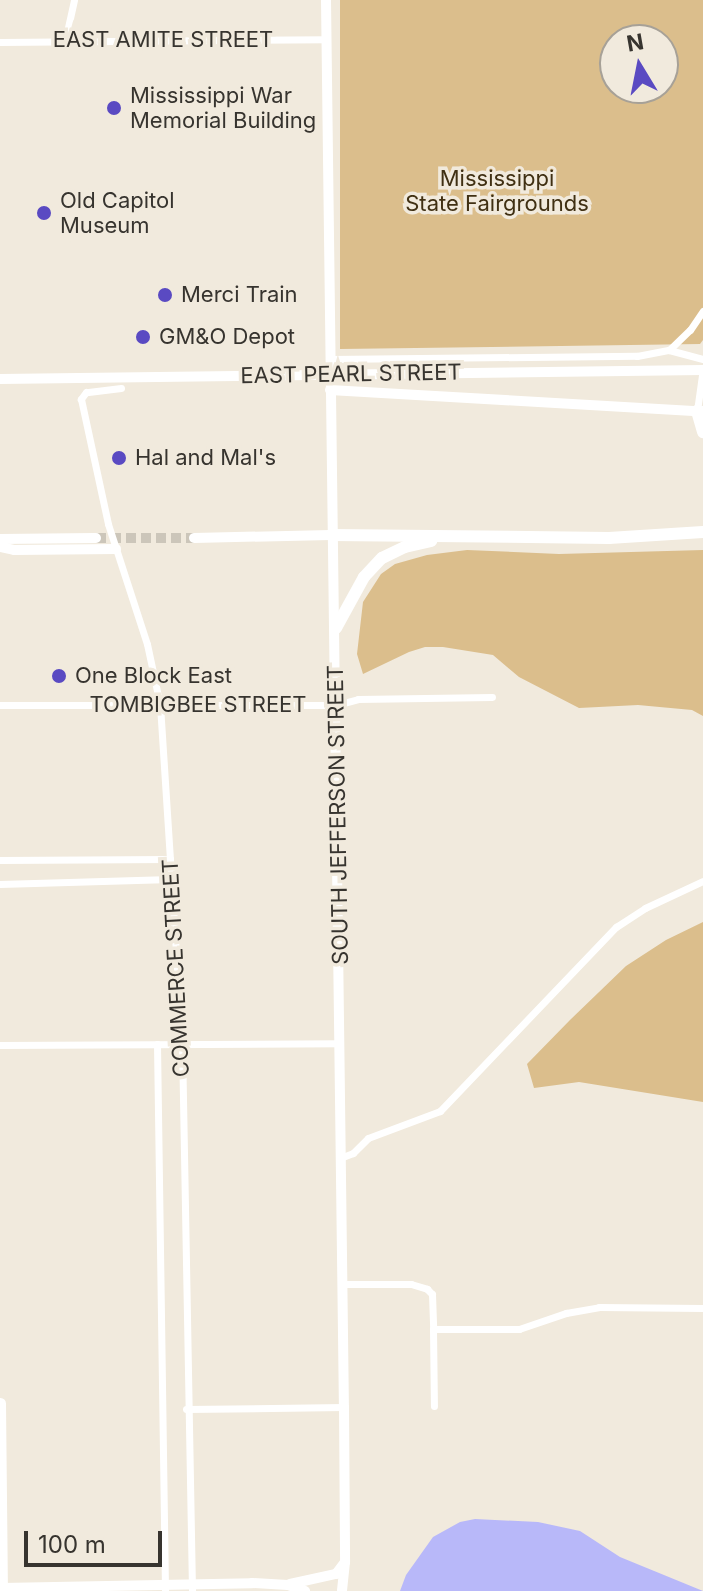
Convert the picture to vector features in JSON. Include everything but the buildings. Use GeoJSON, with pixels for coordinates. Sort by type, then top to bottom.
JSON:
{"type":"FeatureCollection","features":[{"type":"Feature","properties":{"kind":"highway"},"geometry":{"type":"LineString","coordinates":[[700,412],[703,432]]}},
{"type":"Feature","properties":{"kind":"highway"},"geometry":{"type":"LineString","coordinates":[[331,535],[609,538],[703,532]]}},
{"type":"Feature","properties":{"kind":"highway"},"geometry":{"type":"LineString","coordinates":[[336,628],[364,577],[382,558],[405,547],[454,536]]}},
{"type":"Feature","properties":{"kind":"main road"},"geometry":{"type":"LineString","coordinates":[[0,1403],[1,1589]]}},
{"type":"Feature","properties":{"kind":"street"},"geometry":{"type":"LineString","coordinates":[[65,41],[74,0]]}},
{"type":"Feature","properties":{"kind":"street","name":"SOUTH JEFFERSON STREET"},"geometry":{"type":"LineString","coordinates":[[326,0],[344,1407],[345,1562],[342,1591]]}},
{"type":"Feature","properties":{"kind":"street","name":"EAST AMITE STREET"},"geometry":{"type":"LineString","coordinates":[[0,42],[327,39]]}},
{"type":"Feature","properties":{"kind":"street"},"geometry":{"type":"LineString","coordinates":[[669,350],[690,330],[703,311]]}},
{"type":"Feature","properties":{"kind":"street"},"geometry":{"type":"LineString","coordinates":[[330,359],[637,356],[669,350],[703,359]]}},
{"type":"Feature","properties":{"kind":"street"},"geometry":{"type":"LineString","coordinates":[[330,390],[700,412],[703,369]]}},
{"type":"Feature","properties":{"kind":"street","name":"EAST PEARL STREET"},"geometry":{"type":"LineString","coordinates":[[0,379],[703,369]]}},
{"type":"Feature","properties":{"kind":"street","name":"COMMERCE STREET"},"geometry":{"type":"LineString","coordinates":[[121,388],[86,392],[81,399],[116,549],[147,644],[160,705],[182,1044],[186,1409],[192,1587]]}},
{"type":"Feature","properties":{"kind":"street"},"geometry":{"type":"LineString","coordinates":[[194,538],[331,535]]}},
{"type":"Feature","properties":{"kind":"street"},"geometry":{"type":"LineString","coordinates":[[0,539],[96,538]]}},
{"type":"Feature","properties":{"kind":"street"},"geometry":{"type":"LineString","coordinates":[[0,547],[14,550],[116,549]]}},
{"type":"Feature","properties":{"kind":"street","name":"TOMBIGBEE STREET"},"geometry":{"type":"LineString","coordinates":[[0,705],[336,705],[358,699],[492,697]]}},
{"type":"Feature","properties":{"kind":"street"},"geometry":{"type":"LineString","coordinates":[[0,860],[170,859]]}},
{"type":"Feature","properties":{"kind":"street"},"geometry":{"type":"LineString","coordinates":[[0,884],[171,879]]}},
{"type":"Feature","properties":{"kind":"street"},"geometry":{"type":"LineString","coordinates":[[340,1158],[353,1153],[368,1138],[440,1111],[616,927],[645,908],[703,881]]}},
{"type":"Feature","properties":{"kind":"street"},"geometry":{"type":"LineString","coordinates":[[0,1045],[340,1043]]}},
{"type":"Feature","properties":{"kind":"street","name":"COMMERCE STREET"},"geometry":{"type":"LineString","coordinates":[[157,1044],[165,1587]]}},
{"type":"Feature","properties":{"kind":"street"},"geometry":{"type":"LineString","coordinates":[[342,1284],[411,1284],[432,1294],[434,1406]]}},
{"type":"Feature","properties":{"kind":"street"},"geometry":{"type":"LineString","coordinates":[[433,1329],[519,1329],[566,1313],[599,1307],[703,1308]]}},
{"type":"Feature","properties":{"kind":"street"},"geometry":{"type":"LineString","coordinates":[[186,1409],[344,1407]]}},
{"type":"Feature","properties":{"kind":"street"},"geometry":{"type":"LineString","coordinates":[[1,1589],[288,1585],[336,1574],[345,1562]]}},
{"type":"Feature","properties":{"kind":"street"},"geometry":{"type":"LineString","coordinates":[[288,1585],[305,1591]]}},
{"type":"Feature","properties":{"kind":"green space","name":"Mississippi State Fairgrounds"},"geometry":{"type":"Polygon","coordinates":[[[340,0],[703,0],[703,340],[700,344],[340,349],[340,0]]]}},
{"type":"Feature","properties":{"kind":"green space"},"geometry":{"type":"Polygon","coordinates":[[[467,550],[559,554],[703,550],[703,716],[692,710],[638,705],[579,708],[519,677],[493,655],[443,647],[425,647],[409,652],[363,674],[357,654],[363,602],[381,574],[395,564],[427,555],[467,550]]]}},
{"type":"Feature","properties":{"kind":"green space"},"geometry":{"type":"Polygon","coordinates":[[[703,922],[703,1102],[579,1082],[534,1088],[527,1064],[570,1020],[626,966],[666,940],[703,922]]]}},
{"type":"Feature","properties":{"kind":"water"},"geometry":{"type":"Polygon","coordinates":[[[475,1519],[538,1522],[580,1531],[620,1557],[703,1591],[400,1591],[406,1575],[433,1537],[460,1522],[475,1519]]]}},
{"type":"Feature","properties":{"kind":"tunnel"},"geometry":{"type":"LineString","coordinates":[[96,538],[194,538]]}},
{"type":"Feature","properties":{"kind":"place","name":"Mississippi War Memorial Building"},"geometry":{"type":"Point","coordinates":[114,108]}},
{"type":"Feature","properties":{"kind":"place","name":"Old Capitol Museum"},"geometry":{"type":"Point","coordinates":[44,213]}},
{"type":"Feature","properties":{"kind":"place","name":"Merci Train"},"geometry":{"type":"Point","coordinates":[165,295]}},
{"type":"Feature","properties":{"kind":"place","name":"GM&O Depot"},"geometry":{"type":"Point","coordinates":[143,337]}},
{"type":"Feature","properties":{"kind":"place","name":"Hal and Mal's"},"geometry":{"type":"Point","coordinates":[119,458]}},
{"type":"Feature","properties":{"kind":"place","name":"One Block East"},"geometry":{"type":"Point","coordinates":[59,676]}}]}
